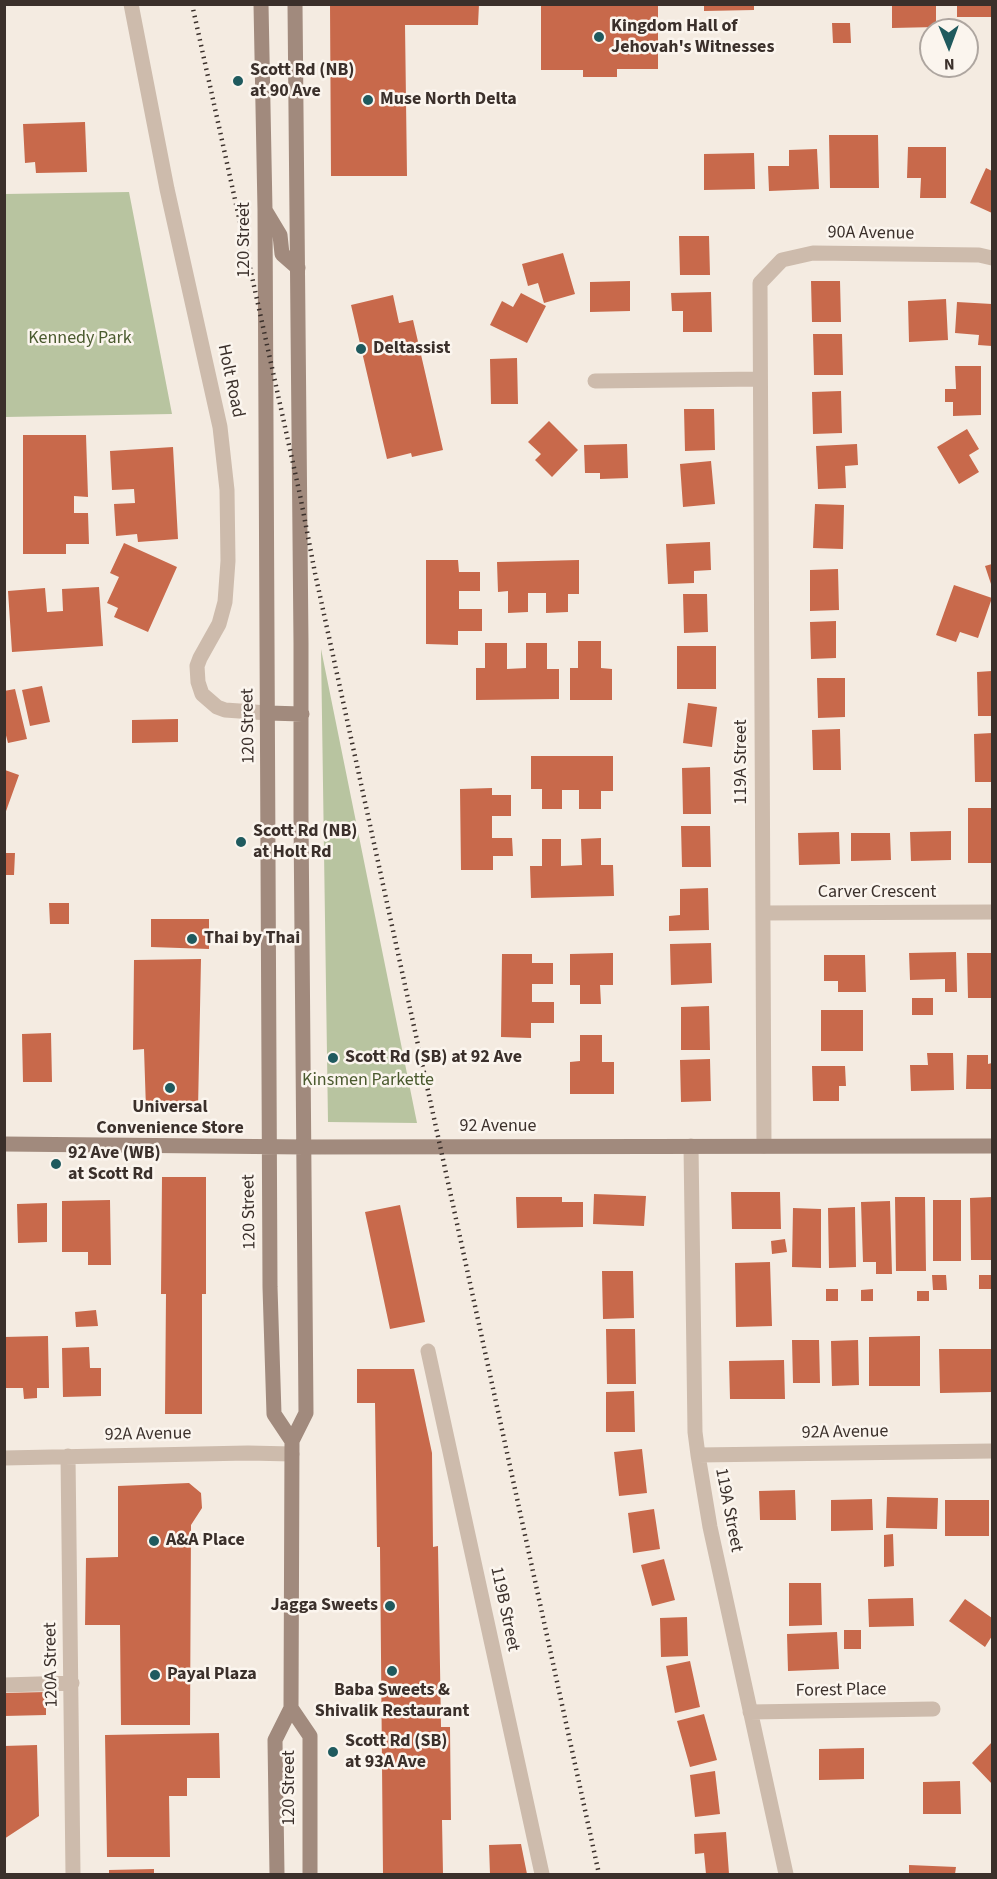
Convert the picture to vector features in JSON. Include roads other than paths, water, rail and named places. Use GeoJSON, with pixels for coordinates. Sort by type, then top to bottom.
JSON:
{"type":"FeatureCollection","features":[{"type":"Feature","properties":{"kind":"main road","name":"120 Street"},"geometry":{"type":"LineString","coordinates":[[261,4],[265,210],[270,991],[268,1147],[274,1414],[292,1448]]}},
{"type":"Feature","properties":{"kind":"main road","name":"120 Street"},"geometry":{"type":"LineString","coordinates":[[277,1875],[275,1740],[291,1707],[292,1448],[306,1413],[295,4]]}},
{"type":"Feature","properties":{"kind":"main road"},"geometry":{"type":"LineString","coordinates":[[265,210],[280,235],[282,254],[298,268]]}},
{"type":"Feature","properties":{"kind":"main road"},"geometry":{"type":"LineString","coordinates":[[268,713],[302,714]]}},
{"type":"Feature","properties":{"kind":"main road","name":"92 Avenue"},"geometry":{"type":"LineString","coordinates":[[4,1144],[268,1147],[993,1146]]}},
{"type":"Feature","properties":{"kind":"main road","name":"120 Street"},"geometry":{"type":"LineString","coordinates":[[291,1707],[310,1736],[310,1875]]}},
{"type":"Feature","properties":{"kind":"street","name":"Holt Road"},"geometry":{"type":"LineString","coordinates":[[131,4],[167,189],[220,427],[227,490],[228,561],[225,602],[219,624],[200,657],[196,675],[207,700],[217,707],[225,710],[268,713]]}},
{"type":"Feature","properties":{"kind":"street","name":"90A Avenue"},"geometry":{"type":"LineString","coordinates":[[760,283],[782,260],[813,253],[979,255],[993,258]]}},
{"type":"Feature","properties":{"kind":"street","name":"119A Street"},"geometry":{"type":"LineString","coordinates":[[760,283],[764,1146]]}},
{"type":"Feature","properties":{"kind":"street"},"geometry":{"type":"LineString","coordinates":[[595,381],[760,379]]}},
{"type":"Feature","properties":{"kind":"street","name":"Carver Crescent"},"geometry":{"type":"LineString","coordinates":[[762,913],[993,912]]}},
{"type":"Feature","properties":{"kind":"street","name":"119A Street"},"geometry":{"type":"LineString","coordinates":[[691,1146],[695,1432],[710,1527],[786,1875]]}},
{"type":"Feature","properties":{"kind":"street","name":"119B Street"},"geometry":{"type":"LineString","coordinates":[[428,1351],[542,1875]]}},
{"type":"Feature","properties":{"kind":"street","name":"92A Avenue"},"geometry":{"type":"LineString","coordinates":[[4,1458],[248,1453],[292,1448]]}},
{"type":"Feature","properties":{"kind":"street","name":"92A Avenue"},"geometry":{"type":"LineString","coordinates":[[698,1455],[993,1450]]}},
{"type":"Feature","properties":{"kind":"street","name":"120A Street"},"geometry":{"type":"LineString","coordinates":[[68,1456],[73,1875]]}},
{"type":"Feature","properties":{"kind":"street"},"geometry":{"type":"LineString","coordinates":[[4,1685],[72,1683]]}},
{"type":"Feature","properties":{"kind":"street","name":"Forest Place"},"geometry":{"type":"LineString","coordinates":[[750,1712],[933,1708]]}},
{"type":"Feature","properties":{"kind":"railway"},"geometry":{"type":"LineString","coordinates":[[192,4],[599,1874]]}},
{"type":"Feature","properties":{"kind":"place","name":"Kingdom Hall of Jehovah's Witnesses"},"geometry":{"type":"Point","coordinates":[599,37]}},
{"type":"Feature","properties":{"kind":"place","name":"Scott Rd (NB) at 90 Ave"},"geometry":{"type":"Point","coordinates":[238,81]}},
{"type":"Feature","properties":{"kind":"place","name":"Muse North Delta"},"geometry":{"type":"Point","coordinates":[368,100]}},
{"type":"Feature","properties":{"kind":"place","name":"Deltassist"},"geometry":{"type":"Point","coordinates":[361,349]}},
{"type":"Feature","properties":{"kind":"place","name":"Scott Rd (NB) at Holt Rd"},"geometry":{"type":"Point","coordinates":[241,842]}},
{"type":"Feature","properties":{"kind":"place","name":"Thai by Thai"},"geometry":{"type":"Point","coordinates":[192,939]}},
{"type":"Feature","properties":{"kind":"place","name":"Scott Rd (SB) at 92 Ave"},"geometry":{"type":"Point","coordinates":[333,1058]}},
{"type":"Feature","properties":{"kind":"place","name":"Universal Convenience Store"},"geometry":{"type":"Point","coordinates":[170,1088]}},
{"type":"Feature","properties":{"kind":"place","name":"92 Ave (WB) at Scott Rd"},"geometry":{"type":"Point","coordinates":[56,1164]}},
{"type":"Feature","properties":{"kind":"place","name":"A&A Place"},"geometry":{"type":"Point","coordinates":[154,1541]}},
{"type":"Feature","properties":{"kind":"place","name":"Jagga Sweets"},"geometry":{"type":"Point","coordinates":[390,1606]}},
{"type":"Feature","properties":{"kind":"place","name":"Baba Sweets & Shivalik Restaurant"},"geometry":{"type":"Point","coordinates":[392,1671]}},
{"type":"Feature","properties":{"kind":"place","name":"Payal Plaza"},"geometry":{"type":"Point","coordinates":[155,1675]}},
{"type":"Feature","properties":{"kind":"place","name":"Scott Rd (SB) at 93A Ave"},"geometry":{"type":"Point","coordinates":[333,1752]}},
{"type":"Feature","properties":{"kind":"park label","name":"Kennedy Park"},"geometry":{"type":"Point","coordinates":[80,339]}},
{"type":"Feature","properties":{"kind":"park label","name":"Kinsmen Parkette"},"geometry":{"type":"Point","coordinates":[368,1081]}}]}
